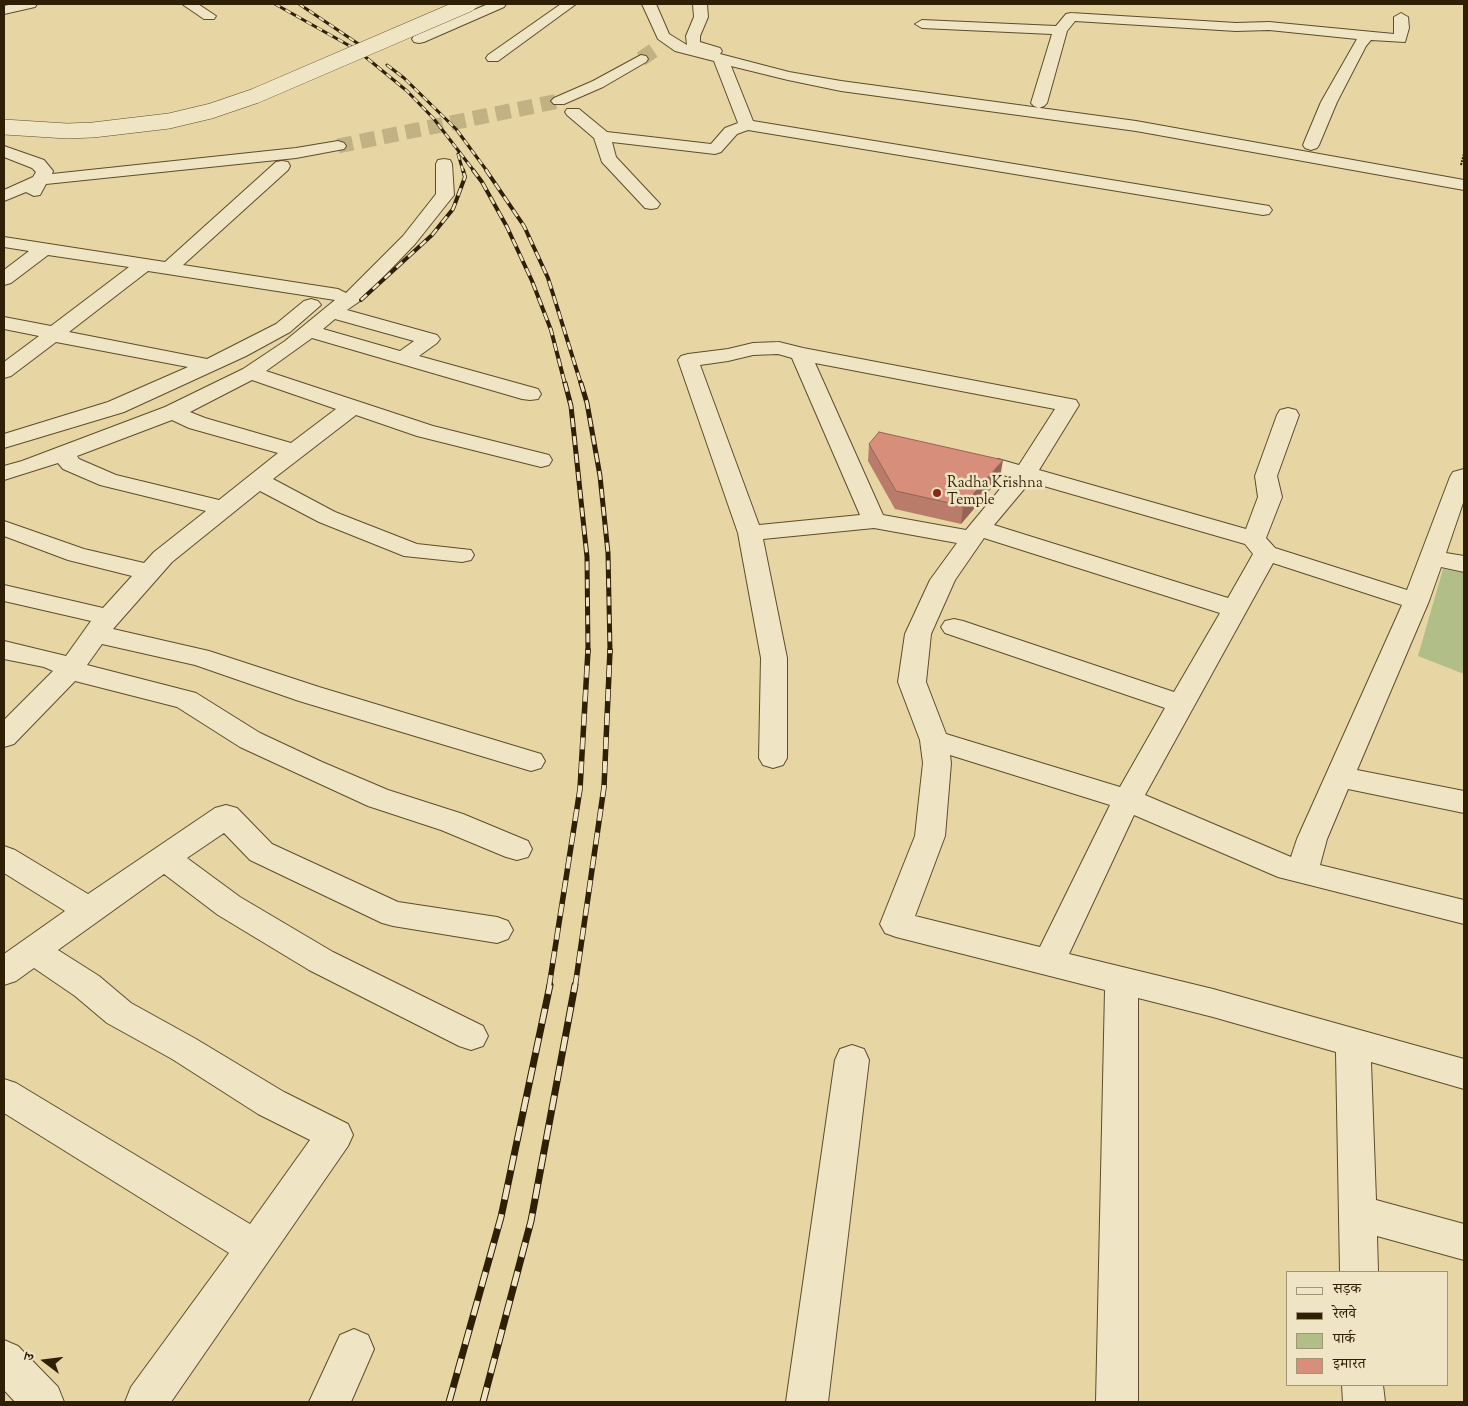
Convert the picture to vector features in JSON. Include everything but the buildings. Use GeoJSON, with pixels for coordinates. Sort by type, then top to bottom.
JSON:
{"type":"FeatureCollection","features":[{"type":"Feature","properties":{"kind":"street"},"geometry":{"type":"LineString","coordinates":[[4,10],[30,4]]}},
{"type":"Feature","properties":{"kind":"street"},"geometry":{"type":"LineString","coordinates":[[188,4],[210,16]]}},
{"type":"Feature","properties":{"kind":"street"},"geometry":{"type":"LineString","coordinates":[[4,127],[67,131],[93,130],[169,121],[211,111],[263,93],[469,4]]}},
{"type":"Feature","properties":{"kind":"street"},"geometry":{"type":"LineString","coordinates":[[493,58],[569,4]]}},
{"type":"Feature","properties":{"kind":"street"},"geometry":{"type":"LineString","coordinates":[[649,4],[663,36],[675,45],[721,60],[841,86],[1136,126],[1463,176]]}},
{"type":"Feature","properties":{"kind":"street"},"geometry":{"type":"LineString","coordinates":[[675,45],[693,36],[701,17],[700,4]]}},
{"type":"Feature","properties":{"kind":"street"},"geometry":{"type":"LineString","coordinates":[[419,39],[488,5]]}},
{"type":"Feature","properties":{"kind":"street"},"geometry":{"type":"LineString","coordinates":[[1039,103],[1060,30],[1073,10],[1221,26],[1269,26],[1400,39],[1401,17]]}},
{"type":"Feature","properties":{"kind":"street"},"geometry":{"type":"LineString","coordinates":[[1221,26],[1223,11]]}},
{"type":"Feature","properties":{"kind":"street"},"geometry":{"type":"LineString","coordinates":[[922,24],[1060,30]]}},
{"type":"Feature","properties":{"kind":"street"},"geometry":{"type":"LineString","coordinates":[[1311,145],[1329,102],[1360,44],[1367,36]]}},
{"type":"Feature","properties":{"kind":"street"},"geometry":{"type":"LineString","coordinates":[[675,45],[849,76],[1165,120],[1311,145],[1463,176]]}},
{"type":"Feature","properties":{"kind":"street"},"geometry":{"type":"LineString","coordinates":[[559,101],[598,84],[641,59]]}},
{"type":"Feature","properties":{"kind":"street"},"geometry":{"type":"LineString","coordinates":[[721,60],[747,126]]}},
{"type":"Feature","properties":{"kind":"street"},"geometry":{"type":"LineString","coordinates":[[573,112],[602,136],[715,149],[731,131],[747,126],[1263,210]]}},
{"type":"Feature","properties":{"kind":"street"},"geometry":{"type":"LineString","coordinates":[[602,136],[608,158],[651,204]]}},
{"type":"Feature","properties":{"kind":"street"},"geometry":{"type":"LineString","coordinates":[[6,203],[37,186],[69,177],[287,154],[338,146]]}},
{"type":"Feature","properties":{"kind":"street"},"geometry":{"type":"LineString","coordinates":[[4,151],[38,164],[45,171],[37,186]]}},
{"type":"Feature","properties":{"kind":"street"},"geometry":{"type":"LineString","coordinates":[[33,162],[90,162],[178,158]]}},
{"type":"Feature","properties":{"kind":"street"},"geometry":{"type":"LineString","coordinates":[[69,177],[90,162]]}},
{"type":"Feature","properties":{"kind":"street"},"geometry":{"type":"LineString","coordinates":[[4,441],[116,407],[240,352],[328,302],[353,296],[409,240],[446,195],[444,164]]}},
{"type":"Feature","properties":{"kind":"street"},"geometry":{"type":"LineString","coordinates":[[170,267],[282,166]]}},
{"type":"Feature","properties":{"kind":"street"},"geometry":{"type":"LineString","coordinates":[[4,242],[170,267],[328,302],[430,339],[402,359]]}},
{"type":"Feature","properties":{"kind":"street"},"geometry":{"type":"LineString","coordinates":[[4,279],[44,249]]}},
{"type":"Feature","properties":{"kind":"street"},"geometry":{"type":"LineString","coordinates":[[4,372],[144,264]]}},
{"type":"Feature","properties":{"kind":"street"},"geometry":{"type":"LineString","coordinates":[[4,473],[30,466],[173,412],[250,373],[292,345],[308,331],[328,302]]}},
{"type":"Feature","properties":{"kind":"street"},"geometry":{"type":"LineString","coordinates":[[4,323],[45,331],[52,335],[208,365]]}},
{"type":"Feature","properties":{"kind":"street"},"geometry":{"type":"LineString","coordinates":[[308,331],[530,394]]}},
{"type":"Feature","properties":{"kind":"street"},"geometry":{"type":"LineString","coordinates":[[774,758],[774,658],[750,533],[688,360],[728,355],[753,349],[779,348],[801,354],[1068,405],[1011,470],[976,533],[943,580],[918,634],[912,682],[934,740],[937,763],[930,836],[896,924],[1213,1004],[1464,1074]]}},
{"type":"Feature","properties":{"kind":"street"},"geometry":{"type":"LineString","coordinates":[[801,354],[874,521]]}},
{"type":"Feature","properties":{"kind":"street"},"geometry":{"type":"LineString","coordinates":[[250,373],[354,406],[424,431],[541,460]]}},
{"type":"Feature","properties":{"kind":"street"},"geometry":{"type":"LineString","coordinates":[[4,737],[71,669],[102,626],[163,557],[257,480],[354,406]]}},
{"type":"Feature","properties":{"kind":"street"},"geometry":{"type":"LineString","coordinates":[[173,412],[196,424],[294,451]]}},
{"type":"Feature","properties":{"kind":"street"},"geometry":{"type":"LineString","coordinates":[[1049,962],[1127,800],[1235,609],[1260,546],[1270,498],[1266,476],[1288,415]]}},
{"type":"Feature","properties":{"kind":"street"},"geometry":{"type":"LineString","coordinates":[[4,427],[29,432]]}},
{"type":"Feature","properties":{"kind":"street"},"geometry":{"type":"LineString","coordinates":[[62,454],[71,464],[108,480],[223,508]]}},
{"type":"Feature","properties":{"kind":"street"},"geometry":{"type":"LineString","coordinates":[[1011,470],[1260,546],[1416,601]]}},
{"type":"Feature","properties":{"kind":"street"},"geometry":{"type":"LineString","coordinates":[[1302,872],[1312,839],[1416,601],[1460,477],[1464,476]]}},
{"type":"Feature","properties":{"kind":"street"},"geometry":{"type":"LineString","coordinates":[[257,480],[327,517],[413,551],[462,554]]}},
{"type":"Feature","properties":{"kind":"street"},"geometry":{"type":"LineString","coordinates":[[750,533],[874,521],[976,533],[1235,609]]}},
{"type":"Feature","properties":{"kind":"street"},"geometry":{"type":"LineString","coordinates":[[4,528],[77,554],[149,572]]}},
{"type":"Feature","properties":{"kind":"street"},"geometry":{"type":"LineString","coordinates":[[1431,558],[1464,564]]}},
{"type":"Feature","properties":{"kind":"street"},"geometry":{"type":"LineString","coordinates":[[4,593],[309,694],[531,761]]}},
{"type":"Feature","properties":{"kind":"street"},"geometry":{"type":"LineString","coordinates":[[954,626],[1181,704]]}},
{"type":"Feature","properties":{"kind":"street"},"geometry":{"type":"LineString","coordinates":[[4,650],[51,660],[84,675],[186,700],[250,740],[312,769],[378,798],[452,822],[517,849]]}},
{"type":"Feature","properties":{"kind":"street"},"geometry":{"type":"LineString","coordinates":[[934,740],[1127,800],[1289,869],[1464,912]]}},
{"type":"Feature","properties":{"kind":"street"},"geometry":{"type":"LineString","coordinates":[[1339,777],[1464,802]]}},
{"type":"Feature","properties":{"kind":"street"},"geometry":{"type":"LineString","coordinates":[[4,972],[89,910],[226,816],[262,852],[393,914],[498,930]]}},
{"type":"Feature","properties":{"kind":"street"},"geometry":{"type":"LineString","coordinates":[[4,858],[89,910]]}},
{"type":"Feature","properties":{"kind":"street"},"geometry":{"type":"LineString","coordinates":[[164,858],[228,906],[321,961],[471,1036]]}},
{"type":"Feature","properties":{"kind":"street"},"geometry":{"type":"LineString","coordinates":[[33,950],[88,986],[119,1013],[184,1049],[271,1103],[335,1135],[146,1402]]}},
{"type":"Feature","properties":{"kind":"street"},"geometry":{"type":"LineString","coordinates":[[1117,1402],[1122,981]]}},
{"type":"Feature","properties":{"kind":"street"},"geometry":{"type":"LineString","coordinates":[[1353,1042],[1359,1271]]}},
{"type":"Feature","properties":{"kind":"street"},"geometry":{"type":"LineString","coordinates":[[807,1402],[852,1060]]}},
{"type":"Feature","properties":{"kind":"street"},"geometry":{"type":"LineString","coordinates":[[4,1094],[255,1248]]}},
{"type":"Feature","properties":{"kind":"street"},"geometry":{"type":"LineString","coordinates":[[1357,1214],[1464,1242]]}},
{"type":"Feature","properties":{"kind":"street"},"geometry":{"type":"LineString","coordinates":[[330,1402],[354,1349]]}},
{"type":"Feature","properties":{"kind":"street"},"geometry":{"type":"LineString","coordinates":[[4,1360],[43,1402]]}},
{"type":"Feature","properties":{"kind":"street"},"geometry":{"type":"LineString","coordinates":[[1363,1386],[1364,1402]]}},
{"type":"Feature","properties":{"kind":"path"},"geometry":{"type":"LineString","coordinates":[[1463,176],[1464,154]]}},
{"type":"Feature","properties":{"kind":"green space"},"geometry":{"type":"Polygon","coordinates":[[[1443,569],[1464,573],[1464,674],[1418,656],[1443,569]]]}},
{"type":"Feature","properties":{"kind":"tunnel"},"geometry":{"type":"LineString","coordinates":[[641,59],[657,48]]}},
{"type":"Feature","properties":{"kind":"tunnel"},"geometry":{"type":"LineString","coordinates":[[338,146],[559,101]]}},
{"type":"Feature","properties":{"kind":"railway"},"geometry":{"type":"LineString","coordinates":[[275,4],[357,50],[407,91],[434,119],[474,171]]}},
{"type":"Feature","properties":{"kind":"railway"},"geometry":{"type":"LineString","coordinates":[[299,4],[363,47]]}},
{"type":"Feature","properties":{"kind":"railway"},"geometry":{"type":"LineString","coordinates":[[387,65],[404,78],[456,129],[487,171]]}},
{"type":"Feature","properties":{"kind":"railway"},"geometry":{"type":"LineString","coordinates":[[458,154],[463,171]]}},
{"type":"Feature","properties":{"kind":"railway"},"geometry":{"type":"LineString","coordinates":[[361,300],[432,235],[453,209],[465,177],[463,170]]}},
{"type":"Feature","properties":{"kind":"railway"},"geometry":{"type":"LineString","coordinates":[[473,170],[482,182],[507,227],[532,281],[551,330],[565,384]]}},
{"type":"Feature","properties":{"kind":"railway"},"geometry":{"type":"LineString","coordinates":[[486,170],[524,226],[548,278],[581,384]]}},
{"type":"Feature","properties":{"kind":"railway"},"geometry":{"type":"LineString","coordinates":[[565,383],[571,406],[587,557],[588,650]]}},
{"type":"Feature","properties":{"kind":"railway"},"geometry":{"type":"LineString","coordinates":[[581,383],[587,403],[600,476],[608,553],[610,651]]}},
{"type":"Feature","properties":{"kind":"railway"},"geometry":{"type":"LineString","coordinates":[[549,987],[580,789],[588,650]]}},
{"type":"Feature","properties":{"kind":"railway"},"geometry":{"type":"LineString","coordinates":[[575,987],[604,787],[610,651]]}},
{"type":"Feature","properties":{"kind":"railway"},"geometry":{"type":"LineString","coordinates":[[449,1402],[501,1217],[550,985]]}},
{"type":"Feature","properties":{"kind":"railway"},"geometry":{"type":"LineString","coordinates":[[483,1402],[531,1221],[575,985]]}},
{"type":"Feature","properties":{"kind":"place","name":"Radha Krishna Temple"},"geometry":{"type":"Point","coordinates":[937,493]}}]}
